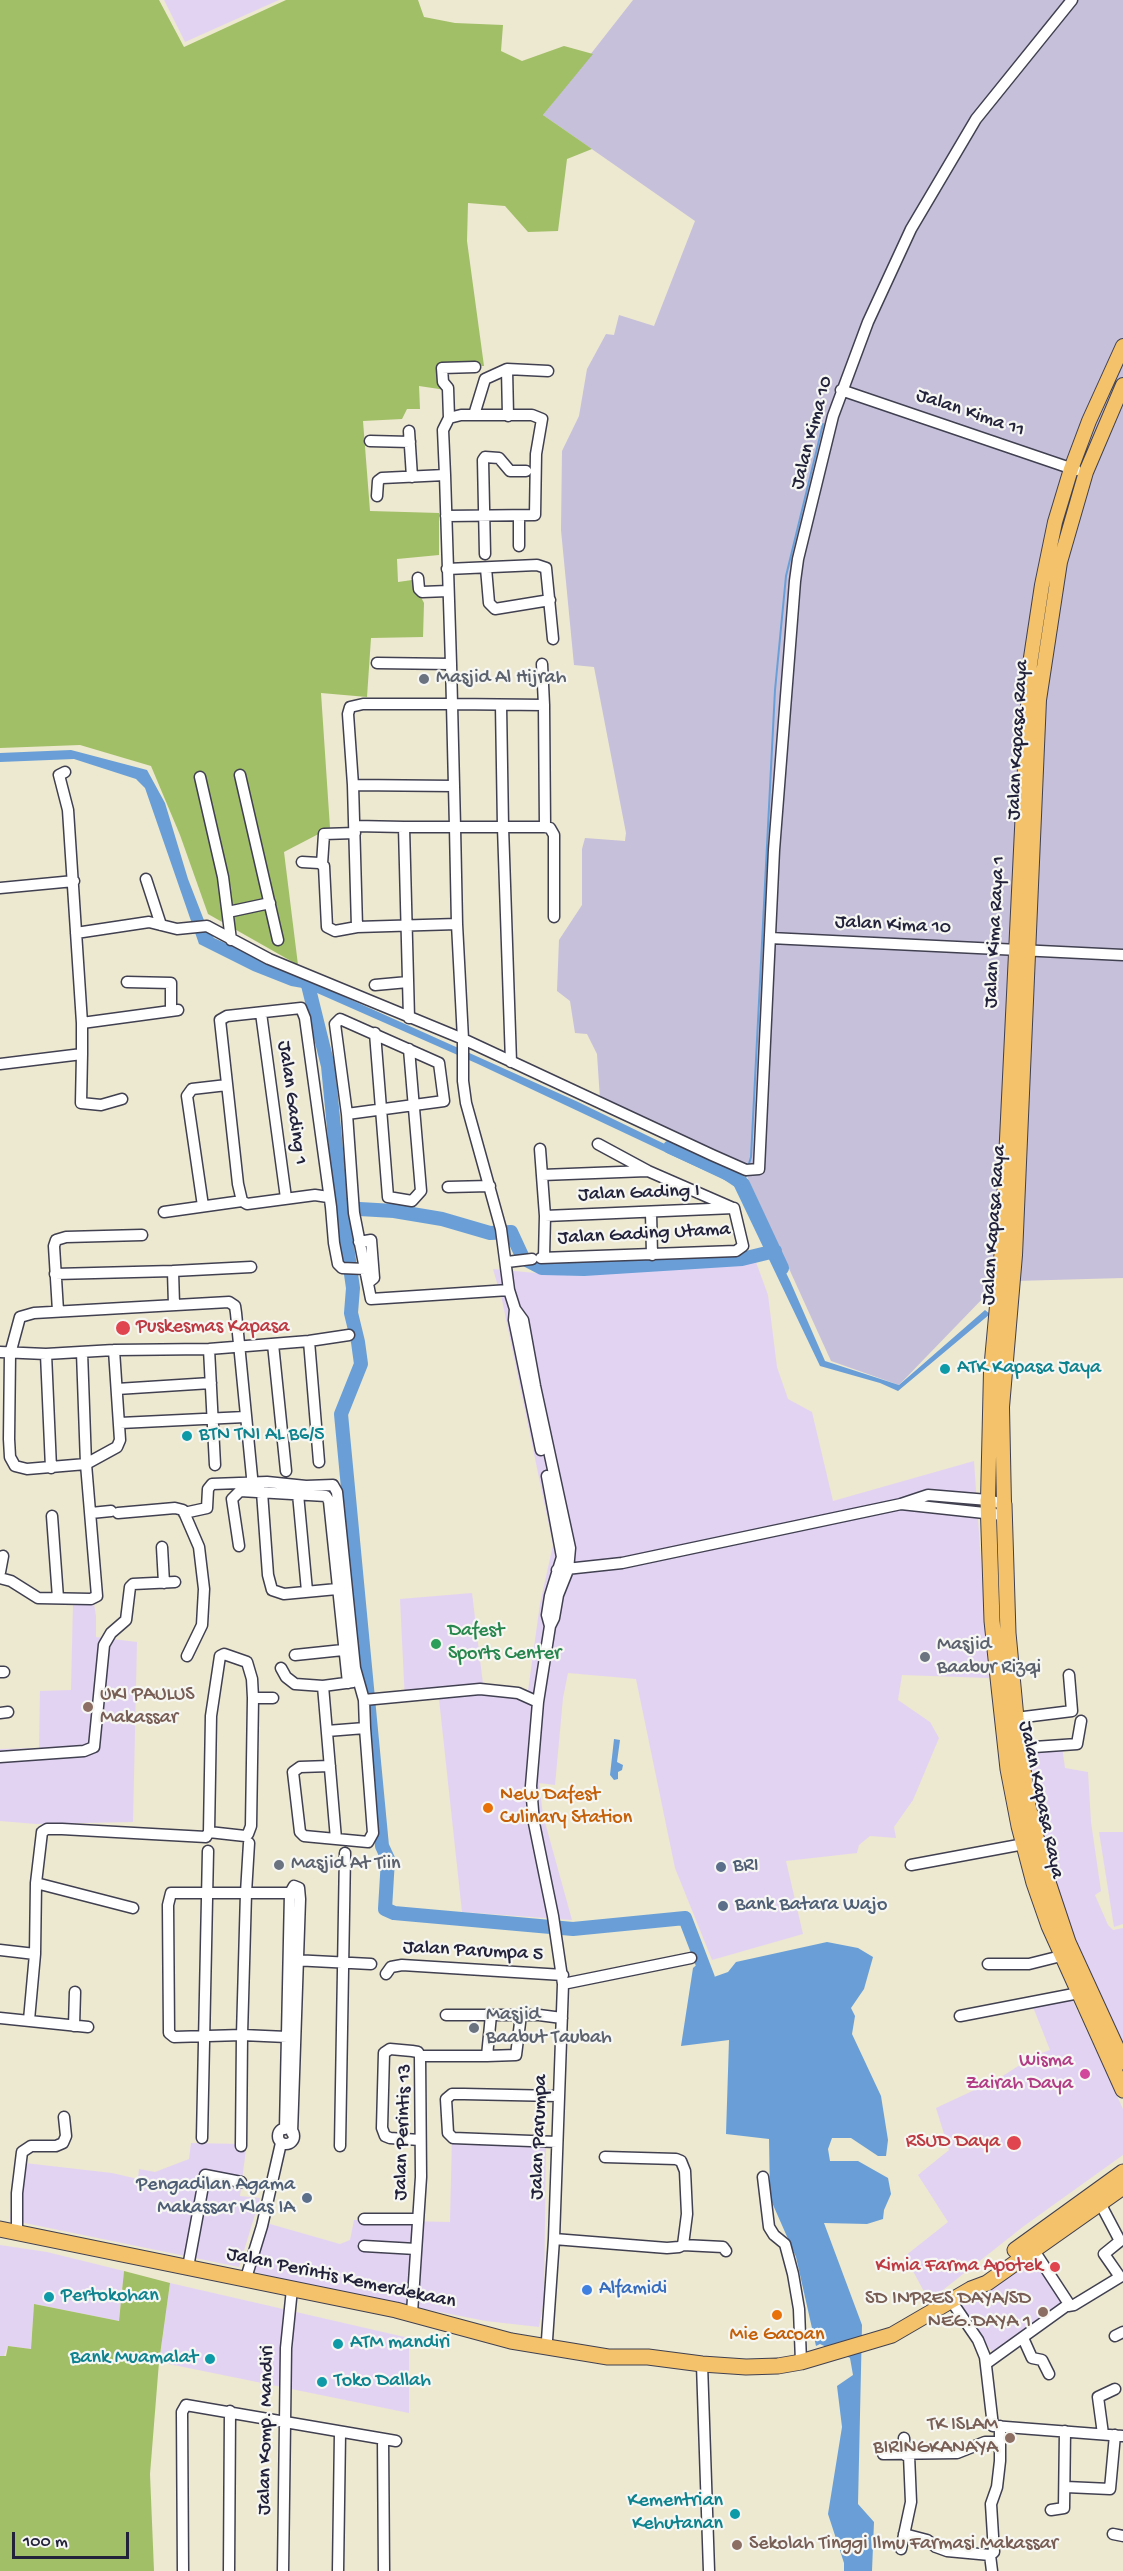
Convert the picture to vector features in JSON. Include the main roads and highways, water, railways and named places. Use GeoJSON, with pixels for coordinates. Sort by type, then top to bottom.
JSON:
{"type":"FeatureCollection","features":[{"type":"Feature","properties":{"kind":"highway","name":"Jalan Kapasa Raya"},"geometry":{"type":"LineString","coordinates":[[996,1508],[997,1549],[992,1621],[1006,1686],[1016,1718],[1020,1748],[1015,1768],[1028,1806],[1040,1881],[1061,1956],[1079,1993],[1123,2062]]}},
{"type":"Feature","properties":{"kind":"highway","name":"Jalan Kapasa Raya"},"geometry":{"type":"LineString","coordinates":[[1006,1686],[1024,1844],[1068,1942],[1107,2040],[1123,2090]]}},
{"type":"Feature","properties":{"kind":"highway","name":"Jalan Perintis Kemerdekaan"},"geometry":{"type":"LineString","coordinates":[[0,2229],[412,2313],[511,2341],[608,2357],[627,2356],[746,2367],[778,2366],[801,2362],[892,2335],[971,2289],[987,2283],[1033,2249],[1060,2223],[1123,2172]]}},
{"type":"Feature","properties":{"kind":"highway","name":"Jalan Perintis Kemerdekaan"},"geometry":{"type":"LineString","coordinates":[[971,2289],[982,2275],[1060,2223],[1100,2203],[1123,2187]]}},
{"type":"Feature","properties":{"kind":"highway","name":"Jalan Perintis Kemerdekaan"},"geometry":{"type":"LineString","coordinates":[[0,2237],[172,2271],[186,2273],[192,2269]]}},
{"type":"Feature","properties":{"kind":"highway","name":"Jalan Perintis Kemerdekaan"},"geometry":{"type":"LineString","coordinates":[[477,2330],[491,2329],[608,2349],[627,2356]]}},
{"type":"Feature","properties":{"kind":"main road","name":"Jalan Kima Raya 1"},"geometry":{"type":"LineString","coordinates":[[1022,951],[1030,664],[1042,585],[1055,522],[1071,469],[1089,421],[1123,346]]}},
{"type":"Feature","properties":{"kind":"main road","name":"Jalan Kapasa Raya"},"geometry":{"type":"LineString","coordinates":[[996,1508],[1022,951],[1039,700],[1060,562],[1086,472],[1123,385]]}},
{"type":"Feature","properties":{"kind":"water"},"geometry":{"type":"Polygon","coordinates":[[[71,750],[147,770],[165,803],[188,879],[207,928],[214,938],[576,1101],[741,1181],[790,1281],[825,1361],[899,1385],[985,1310],[990,1314],[898,1391],[880,1383],[820,1366],[733,1184],[478,1064],[308,989],[291,986],[253,971],[199,944],[145,788],[136,779],[74,759],[0,762],[0,753],[71,750]]]}},
{"type":"Feature","properties":{"kind":"water"},"geometry":{"type":"Polygon","coordinates":[[[614,1739],[620,1740],[617,1762],[623,1765],[622,1770],[618,1772],[618,1779],[614,1780],[610,1775],[614,1739]]]}},
{"type":"Feature","properties":{"kind":"water"},"geometry":{"type":"Polygon","coordinates":[[[827,1942],[858,1948],[873,1957],[864,1989],[851,2008],[855,2016],[852,2034],[881,2096],[888,2140],[886,2156],[878,2156],[851,2138],[832,2138],[828,2149],[830,2161],[858,2161],[888,2178],[891,2194],[883,2219],[867,2224],[824,2223],[862,2325],[858,2504],[874,2522],[872,2571],[844,2571],[844,2563],[828,2514],[842,2427],[837,2386],[853,2375],[850,2358],[820,2344],[816,2346],[796,2257],[770,2198],[769,2139],[726,2134],[729,2040],[681,2046],[693,1968],[701,1961],[711,1978],[728,1972],[736,1962],[827,1942]]]}},
{"type":"Feature","properties":{"kind":"waterway"},"geometry":{"type":"LineString","coordinates":[[748,1167],[751,1157],[775,690],[786,576],[823,424]]}},
{"type":"Feature","properties":{"kind":"waterway"},"geometry":{"type":"LineString","coordinates":[[308,985],[328,1066],[342,1211],[353,1288],[351,1313],[361,1364],[341,1414],[382,1846],[388,1859],[385,1909],[394,1913],[573,1929],[685,1918],[708,1978]]}},
{"type":"Feature","properties":{"kind":"waterway"},"geometry":{"type":"LineString","coordinates":[[670,1147],[725,1172],[743,1184],[782,1268]]}},
{"type":"Feature","properties":{"kind":"waterway"},"geometry":{"type":"LineString","coordinates":[[743,1184],[747,1173]]}},
{"type":"Feature","properties":{"kind":"waterway"},"geometry":{"type":"LineString","coordinates":[[342,1208],[394,1211],[442,1219],[490,1233],[511,1232],[523,1258],[542,1268],[584,1269],[742,1259],[775,1251]]}},
{"type":"Feature","properties":{"kind":"place","name":"Masjid Al Hijrah"},"geometry":{"type":"Point","coordinates":[424,679]}},
{"type":"Feature","properties":{"kind":"place","name":"Puskesmas Kapasa"},"geometry":{"type":"Point","coordinates":[123,1328]}},
{"type":"Feature","properties":{"kind":"place","name":"ATK Kapasa Jaya"},"geometry":{"type":"Point","coordinates":[945,1369]}},
{"type":"Feature","properties":{"kind":"place","name":"BTN TNI AL B6/5"},"geometry":{"type":"Point","coordinates":[187,1436]}},
{"type":"Feature","properties":{"kind":"place","name":"Dafest Sports Center"},"geometry":{"type":"Point","coordinates":[436,1644]}},
{"type":"Feature","properties":{"kind":"place","name":"Masjid Baabur Rizqi"},"geometry":{"type":"Point","coordinates":[925,1657]}},
{"type":"Feature","properties":{"kind":"place","name":"UKI PAULUS Makassar"},"geometry":{"type":"Point","coordinates":[88,1707]}},
{"type":"Feature","properties":{"kind":"place","name":"New Dafest Culinary Station"},"geometry":{"type":"Point","coordinates":[488,1808]}},
{"type":"Feature","properties":{"kind":"place","name":"Masjid At Tiin"},"geometry":{"type":"Point","coordinates":[279,1865]}},
{"type":"Feature","properties":{"kind":"place","name":"BRI"},"geometry":{"type":"Point","coordinates":[721,1867]}},
{"type":"Feature","properties":{"kind":"place","name":"Bank Batara Wajo"},"geometry":{"type":"Point","coordinates":[723,1906]}},
{"type":"Feature","properties":{"kind":"place","name":"Masjid Baabut Taubah"},"geometry":{"type":"Point","coordinates":[474,2028]}},
{"type":"Feature","properties":{"kind":"place","name":"Wisma Zairah Daya"},"geometry":{"type":"Point","coordinates":[1085,2074]}},
{"type":"Feature","properties":{"kind":"place","name":"RSUD Daya"},"geometry":{"type":"Point","coordinates":[1014,2143]}},
{"type":"Feature","properties":{"kind":"place","name":"Pengadilan Agama Makassar Klas IA"},"geometry":{"type":"Point","coordinates":[307,2198]}},
{"type":"Feature","properties":{"kind":"place","name":"Kimia Farma Apotek"},"geometry":{"type":"Point","coordinates":[1055,2267]}},
{"type":"Feature","properties":{"kind":"place","name":"Alfamidi"},"geometry":{"type":"Point","coordinates":[587,2290]}},
{"type":"Feature","properties":{"kind":"place","name":"Pertokohan"},"geometry":{"type":"Point","coordinates":[49,2297]}},
{"type":"Feature","properties":{"kind":"place","name":"SD INPRES DAYA/SD NEG.DAYA 1"},"geometry":{"type":"Point","coordinates":[1043,2312]}},
{"type":"Feature","properties":{"kind":"place","name":"Mie Gacoan"},"geometry":{"type":"Point","coordinates":[777,2315]}},
{"type":"Feature","properties":{"kind":"place","name":"ATM mandiri"},"geometry":{"type":"Point","coordinates":[338,2344]}},
{"type":"Feature","properties":{"kind":"place","name":"Bank Muamalat"},"geometry":{"type":"Point","coordinates":[210,2359]}},
{"type":"Feature","properties":{"kind":"place","name":"Toko Dallah"},"geometry":{"type":"Point","coordinates":[322,2382]}},
{"type":"Feature","properties":{"kind":"place","name":"TK ISLAM BIRINGKANAYA"},"geometry":{"type":"Point","coordinates":[1010,2438]}},
{"type":"Feature","properties":{"kind":"place","name":"Kementrian Kehutanan"},"geometry":{"type":"Point","coordinates":[735,2514]}},
{"type":"Feature","properties":{"kind":"place","name":"Sekolah Tinggi Ilmu Farmasi Makassar"},"geometry":{"type":"Point","coordinates":[737,2545]}}]}
